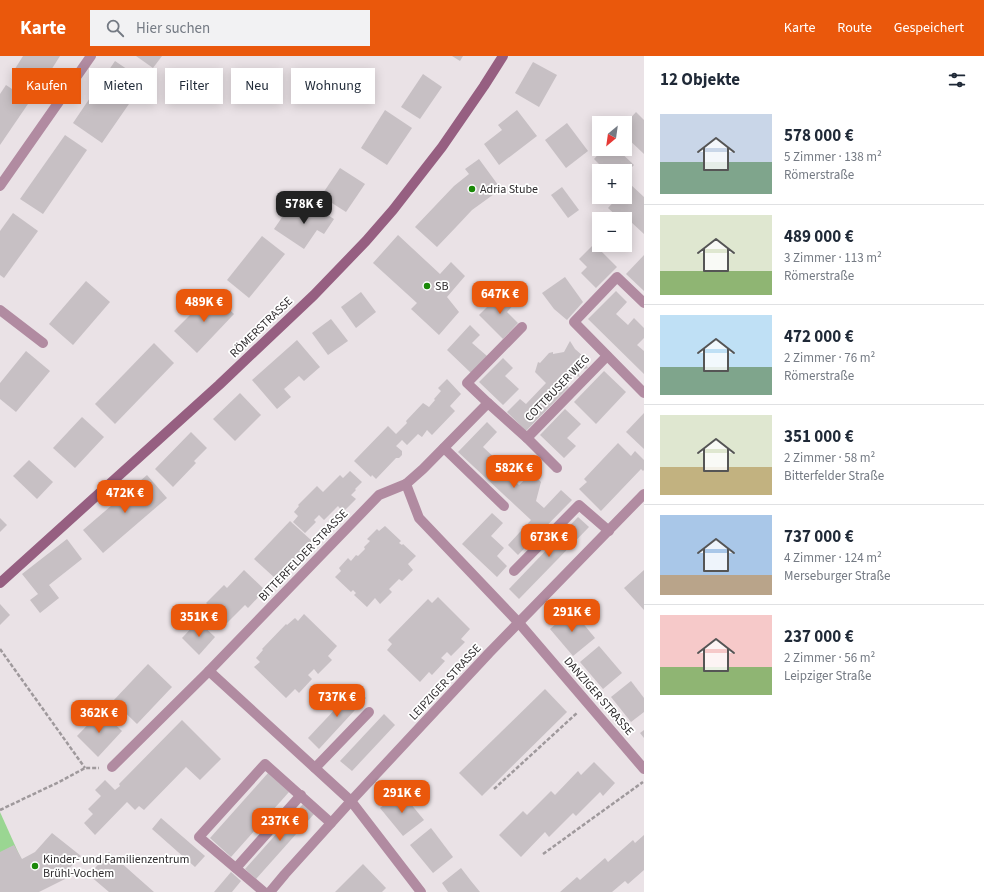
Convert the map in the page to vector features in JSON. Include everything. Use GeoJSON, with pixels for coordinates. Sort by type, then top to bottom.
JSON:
{"type":"FeatureCollection","features":[{"type":"Feature","properties":{"kind":"main road","name":"RÖMERSTRASSE"},"geometry":{"type":"LineString","coordinates":[[0,583],[219,385],[314,295],[360,247],[393,210],[442,147],[503,56]]}},
{"type":"Feature","properties":{"kind":"street"},"geometry":{"type":"LineString","coordinates":[[0,186],[91,56]]}},
{"type":"Feature","properties":{"kind":"street","name":"COTTBUSER WEG"},"geometry":{"type":"LineString","coordinates":[[644,303],[617,277],[574,322],[644,393]]}},
{"type":"Feature","properties":{"kind":"street"},"geometry":{"type":"LineString","coordinates":[[0,310],[44,343]]}},
{"type":"Feature","properties":{"kind":"street","name":"COTTBUSER WEG"},"geometry":{"type":"LineString","coordinates":[[522,328],[467,383],[557,468]]}},
{"type":"Feature","properties":{"kind":"street","name":"COTTBUSER WEG"},"geometry":{"type":"LineString","coordinates":[[526,438],[607,356]]}},
{"type":"Feature","properties":{"kind":"street","name":"BITTERFELDER STRASSE"},"geometry":{"type":"LineString","coordinates":[[112,767],[209,670],[379,495],[406,484],[423,469],[488,403]]}},
{"type":"Feature","properties":{"kind":"street"},"geometry":{"type":"LineString","coordinates":[[444,448],[504,506]]}},
{"type":"Feature","properties":{"kind":"street"},"geometry":{"type":"LineString","coordinates":[[406,484],[419,518],[518,623]]}},
{"type":"Feature","properties":{"kind":"street","name":"LEIPZIGER STRASSE"},"geometry":{"type":"LineString","coordinates":[[270,892],[351,801],[518,623],[644,494]]}},
{"type":"Feature","properties":{"kind":"street"},"geometry":{"type":"LineString","coordinates":[[514,571],[579,505],[609,531]]}},
{"type":"Feature","properties":{"kind":"street","name":"DANZIGER STRASSE"},"geometry":{"type":"LineString","coordinates":[[518,623],[644,769]]}},
{"type":"Feature","properties":{"kind":"street"},"geometry":{"type":"LineString","coordinates":[[209,670],[351,801],[421,892]]}},
{"type":"Feature","properties":{"kind":"street"},"geometry":{"type":"LineString","coordinates":[[315,768],[369,712]]}},
{"type":"Feature","properties":{"kind":"street"},"geometry":{"type":"LineString","coordinates":[[264,892],[199,837],[265,764],[331,823]]}},
{"type":"Feature","properties":{"kind":"street"},"geometry":{"type":"LineString","coordinates":[[236,868],[301,795]]}},
{"type":"Feature","properties":{"kind":"path"},"geometry":{"type":"LineString","coordinates":[[0,649],[85,768]]}},
{"type":"Feature","properties":{"kind":"path"},"geometry":{"type":"LineString","coordinates":[[494,789],[588,703]]}},
{"type":"Feature","properties":{"kind":"path"},"geometry":{"type":"LineString","coordinates":[[0,810],[60,782],[85,768],[112,767]]}},
{"type":"Feature","properties":{"kind":"path"},"geometry":{"type":"LineString","coordinates":[[543,854],[644,781]]}},
{"type":"Feature","properties":{"kind":"green space"},"geometry":{"type":"Polygon","coordinates":[[[0,812],[36,892],[0,892],[0,812]]]}},
{"type":"Feature","properties":{"kind":"building"},"geometry":{"type":"Polygon","coordinates":[[[23,56],[60,56],[52,68],[16,68],[23,56]]]}},
{"type":"Feature","properties":{"kind":"building"},"geometry":{"type":"Polygon","coordinates":[[[136,56],[162,56],[153,68],[136,56]]]}},
{"type":"Feature","properties":{"kind":"building"},"geometry":{"type":"Polygon","coordinates":[[[452,56],[463,56],[460,61],[452,56]]]}},
{"type":"Feature","properties":{"kind":"building"},"geometry":{"type":"Polygon","coordinates":[[[115,61],[125,68],[110,68],[115,61]]]}},
{"type":"Feature","properties":{"kind":"building"},"geometry":{"type":"Polygon","coordinates":[[[533,62],[557,75],[539,107],[515,93],[533,62]]]}},
{"type":"Feature","properties":{"kind":"building"},"geometry":{"type":"Polygon","coordinates":[[[423,74],[442,87],[420,119],[401,107],[423,74]]]}},
{"type":"Feature","properties":{"kind":"building"},"geometry":{"type":"Polygon","coordinates":[[[6,85],[12,89],[12,104],[28,104],[0,145],[0,94],[6,85]]]}},
{"type":"Feature","properties":{"kind":"building"},"geometry":{"type":"Polygon","coordinates":[[[89,99],[89,104],[129,104],[102,143],[73,123],[89,99]]]}},
{"type":"Feature","properties":{"kind":"building"},"geometry":{"type":"Polygon","coordinates":[[[385,110],[412,128],[387,165],[361,148],[385,110]]]}},
{"type":"Feature","properties":{"kind":"building"},"geometry":{"type":"Polygon","coordinates":[[[517,110],[537,136],[499,165],[484,144],[502,130],[498,125],[517,110]]]}},
{"type":"Feature","properties":{"kind":"building"},"geometry":{"type":"Polygon","coordinates":[[[636,112],[644,120],[644,154],[632,143],[632,116],[636,112]]]}},
{"type":"Feature","properties":{"kind":"building"},"geometry":{"type":"Polygon","coordinates":[[[567,123],[588,151],[566,168],[545,140],[567,123]]]}},
{"type":"Feature","properties":{"kind":"building"},"geometry":{"type":"Polygon","coordinates":[[[65,135],[87,150],[43,214],[20,199],[65,135]]]}},
{"type":"Feature","properties":{"kind":"building"},"geometry":{"type":"Polygon","coordinates":[[[597,156],[624,156],[634,165],[632,167],[632,164],[599,164],[594,159],[597,156]]]}},
{"type":"Feature","properties":{"kind":"building"},"geometry":{"type":"Polygon","coordinates":[[[479,159],[501,189],[472,210],[437,247],[415,227],[454,186],[469,174],[465,169],[479,159]]]}},
{"type":"Feature","properties":{"kind":"building"},"geometry":{"type":"Polygon","coordinates":[[[340,168],[365,184],[346,212],[321,196],[340,168]]]}},
{"type":"Feature","properties":{"kind":"building"},"geometry":{"type":"Polygon","coordinates":[[[632,186],[644,197],[644,234],[632,223],[632,212],[612,212],[608,208],[612,204],[632,204],[632,186]]]}},
{"type":"Feature","properties":{"kind":"building"},"geometry":{"type":"Polygon","coordinates":[[[562,187],[579,210],[568,218],[551,195],[562,187]]]}},
{"type":"Feature","properties":{"kind":"building"},"geometry":{"type":"Polygon","coordinates":[[[307,202],[334,219],[324,234],[317,230],[304,249],[274,229],[287,210],[298,217],[307,202]]]}},
{"type":"Feature","properties":{"kind":"building"},"geometry":{"type":"Polygon","coordinates":[[[13,213],[38,231],[4,278],[0,275],[0,231],[13,213]]]}},
{"type":"Feature","properties":{"kind":"building","name":"SB"},"geometry":{"type":"Polygon","coordinates":[[[398,235],[440,274],[451,262],[465,276],[447,297],[459,312],[439,335],[411,309],[417,303],[373,263],[398,235]]]}},
{"type":"Feature","properties":{"kind":"building"},"geometry":{"type":"Polygon","coordinates":[[[262,236],[285,254],[249,298],[227,280],[262,236]]]}},
{"type":"Feature","properties":{"kind":"building"},"geometry":{"type":"Polygon","coordinates":[[[592,246],[592,252],[602,252],[617,267],[596,288],[581,273],[587,267],[579,259],[592,246]]]}},
{"type":"Feature","properties":{"kind":"building"},"geometry":{"type":"Polygon","coordinates":[[[644,255],[644,291],[626,274],[644,255]]]}},
{"type":"Feature","properties":{"kind":"building"},"geometry":{"type":"Polygon","coordinates":[[[565,277],[583,302],[567,320],[554,309],[542,293],[565,277]]]}},
{"type":"Feature","properties":{"kind":"building"},"geometry":{"type":"Polygon","coordinates":[[[86,281],[110,302],[73,345],[49,324],[86,281]]]}},
{"type":"Feature","properties":{"kind":"building"},"geometry":{"type":"Polygon","coordinates":[[[503,291],[515,303],[507,312],[518,323],[503,339],[479,315],[503,291]]]}},
{"type":"Feature","properties":{"kind":"building"},"geometry":{"type":"Polygon","coordinates":[[[616,291],[627,302],[616,314],[628,325],[634,318],[644,328],[644,338],[637,345],[644,351],[644,374],[588,319],[616,291]]]}},
{"type":"Feature","properties":{"kind":"building"},"geometry":{"type":"Polygon","coordinates":[[[361,292],[376,312],[356,328],[341,307],[361,292]]]}},
{"type":"Feature","properties":{"kind":"building"},"geometry":{"type":"Polygon","coordinates":[[[212,293],[234,314],[197,353],[174,331],[212,293]]]}},
{"type":"Feature","properties":{"kind":"building"},"geometry":{"type":"Polygon","coordinates":[[[331,319],[348,341],[328,355],[312,333],[331,319]]]}},
{"type":"Feature","properties":{"kind":"building"},"geometry":{"type":"Polygon","coordinates":[[[470,325],[480,335],[472,343],[487,356],[471,373],[447,350],[470,325]]]}},
{"type":"Feature","properties":{"kind":"building"},"geometry":{"type":"Polygon","coordinates":[[[297,340],[320,367],[304,381],[299,376],[284,389],[291,397],[277,409],[252,380],[297,340]]]}},
{"type":"Feature","properties":{"kind":"building"},"geometry":{"type":"Polygon","coordinates":[[[570,341],[575,349],[583,356],[588,368],[578,371],[580,377],[572,375],[567,386],[569,387],[526,431],[507,412],[520,399],[526,404],[546,383],[535,372],[538,362],[540,363],[549,353],[553,352],[553,354],[564,352],[570,341]]]}},
{"type":"Feature","properties":{"kind":"building"},"geometry":{"type":"Polygon","coordinates":[[[154,343],[174,363],[115,424],[95,404],[154,343]]]}},
{"type":"Feature","properties":{"kind":"building"},"geometry":{"type":"Polygon","coordinates":[[[26,351],[50,371],[16,412],[0,399],[0,383],[26,351]]]}},
{"type":"Feature","properties":{"kind":"building"},"geometry":{"type":"Polygon","coordinates":[[[503,358],[513,368],[505,376],[519,389],[503,405],[479,382],[503,358]]]}},
{"type":"Feature","properties":{"kind":"building"},"geometry":{"type":"Polygon","coordinates":[[[604,371],[626,392],[596,424],[574,402],[604,371]]]}},
{"type":"Feature","properties":{"kind":"building"},"geometry":{"type":"Polygon","coordinates":[[[447,379],[461,394],[450,406],[455,411],[432,435],[427,430],[422,437],[418,434],[407,445],[402,440],[396,446],[402,451],[402,455],[399,458],[396,458],[376,479],[372,475],[371,477],[354,461],[388,426],[396,434],[423,403],[429,407],[441,391],[438,388],[447,379]]]}},
{"type":"Feature","properties":{"kind":"building"},"geometry":{"type":"Polygon","coordinates":[[[240,393],[261,415],[235,441],[213,419],[240,393]]]}},
{"type":"Feature","properties":{"kind":"building"},"geometry":{"type":"Polygon","coordinates":[[[565,409],[581,424],[567,438],[576,446],[564,458],[540,435],[565,409]]]}},
{"type":"Feature","properties":{"kind":"building"},"geometry":{"type":"Polygon","coordinates":[[[644,413],[644,449],[626,432],[644,413]]]}},
{"type":"Feature","properties":{"kind":"building"},"geometry":{"type":"Polygon","coordinates":[[[82,417],[104,437],[75,468],[53,448],[82,417]]]}},
{"type":"Feature","properties":{"kind":"building"},"geometry":{"type":"Polygon","coordinates":[[[487,422],[497,432],[483,447],[497,460],[500,457],[507,465],[500,472],[509,481],[512,478],[519,485],[532,473],[541,482],[536,501],[544,508],[561,490],[572,500],[518,555],[508,545],[531,520],[458,452],[487,422]]]}},
{"type":"Feature","properties":{"kind":"building"},"geometry":{"type":"Polygon","coordinates":[[[191,432],[207,448],[194,461],[196,463],[173,487],[155,469],[191,432]]]}},
{"type":"Feature","properties":{"kind":"building"},"geometry":{"type":"Polygon","coordinates":[[[618,443],[631,456],[635,451],[644,460],[644,470],[643,471],[641,469],[601,511],[579,489],[587,482],[584,479],[618,443]]]}},
{"type":"Feature","properties":{"kind":"building"},"geometry":{"type":"Polygon","coordinates":[[[29,460],[53,482],[37,499],[13,476],[29,460]]]}},
{"type":"Feature","properties":{"kind":"building"},"geometry":{"type":"Polygon","coordinates":[[[350,471],[362,482],[351,495],[356,499],[343,512],[338,506],[324,520],[319,515],[314,520],[316,522],[305,533],[293,522],[298,516],[294,512],[299,506],[298,505],[317,486],[323,492],[340,475],[343,478],[350,471]]]}},
{"type":"Feature","properties":{"kind":"building"},"geometry":{"type":"Polygon","coordinates":[[[147,475],[167,498],[103,553],[83,530],[147,475]]]}},
{"type":"Feature","properties":{"kind":"building"},"geometry":{"type":"Polygon","coordinates":[[[492,513],[503,523],[491,536],[504,548],[497,556],[507,566],[497,577],[462,544],[492,513]]]}},
{"type":"Feature","properties":{"kind":"building"},"geometry":{"type":"Polygon","coordinates":[[[578,517],[589,527],[519,599],[509,589],[578,517]]]}},
{"type":"Feature","properties":{"kind":"building"},"geometry":{"type":"Polygon","coordinates":[[[0,518],[7,525],[0,532],[0,518]]]}},
{"type":"Feature","properties":{"kind":"building"},"geometry":{"type":"Polygon","coordinates":[[[290,521],[312,541],[276,579],[254,559],[290,521]]]}},
{"type":"Feature","properties":{"kind":"building"},"geometry":{"type":"Polygon","coordinates":[[[385,526],[401,541],[399,543],[402,545],[403,544],[416,556],[408,564],[413,570],[402,581],[399,579],[389,589],[392,592],[380,604],[375,598],[367,607],[354,595],[356,593],[353,590],[351,592],[335,577],[341,571],[339,568],[348,558],[351,561],[356,555],[358,556],[370,541],[367,539],[377,529],[379,531],[385,526]]]}},
{"type":"Feature","properties":{"kind":"building"},"geometry":{"type":"Polygon","coordinates":[[[67,539],[82,559],[49,585],[59,598],[40,613],[30,600],[38,594],[22,574],[67,539]]]}},
{"type":"Feature","properties":{"kind":"building"},"geometry":{"type":"Polygon","coordinates":[[[244,570],[265,590],[248,608],[245,605],[227,623],[206,603],[224,585],[227,588],[244,570]]]}},
{"type":"Feature","properties":{"kind":"building"},"geometry":{"type":"Polygon","coordinates":[[[644,570],[644,610],[624,588],[644,570]]]}},
{"type":"Feature","properties":{"kind":"building"},"geometry":{"type":"Polygon","coordinates":[[[438,597],[470,629],[461,639],[465,642],[451,656],[447,652],[441,658],[445,661],[432,675],[429,672],[420,682],[387,650],[392,644],[388,640],[428,599],[432,603],[438,597]]]}},
{"type":"Feature","properties":{"kind":"building"},"geometry":{"type":"Polygon","coordinates":[[[0,604],[10,615],[0,625],[0,604]]]}},
{"type":"Feature","properties":{"kind":"building"},"geometry":{"type":"Polygon","coordinates":[[[572,610],[595,638],[573,656],[550,629],[572,610]]]}},
{"type":"Feature","properties":{"kind":"building"},"geometry":{"type":"Polygon","coordinates":[[[304,614],[337,646],[328,656],[332,660],[318,674],[314,669],[308,675],[312,679],[299,693],[295,689],[286,698],[254,667],[260,662],[256,658],[263,650],[262,649],[286,624],[287,625],[295,618],[298,621],[304,614]]]}},
{"type":"Feature","properties":{"kind":"building"},"geometry":{"type":"Polygon","coordinates":[[[198,621],[215,637],[199,655],[182,638],[198,621]]]}},
{"type":"Feature","properties":{"kind":"building"},"geometry":{"type":"Polygon","coordinates":[[[599,646],[622,673],[603,689],[580,662],[599,646]]]}},
{"type":"Feature","properties":{"kind":"building"},"geometry":{"type":"Polygon","coordinates":[[[148,664],[172,687],[137,724],[113,701],[148,664]]]}},
{"type":"Feature","properties":{"kind":"building"},"geometry":{"type":"Polygon","coordinates":[[[631,681],[644,698],[644,712],[631,722],[611,697],[631,681]]]}},
{"type":"Feature","properties":{"kind":"building"},"geometry":{"type":"Polygon","coordinates":[[[355,688],[366,698],[319,749],[308,738],[355,688]]]}},
{"type":"Feature","properties":{"kind":"building"},"geometry":{"type":"Polygon","coordinates":[[[545,689],[567,712],[482,796],[459,773],[545,689]]]}},
{"type":"Feature","properties":{"kind":"building"},"geometry":{"type":"Polygon","coordinates":[[[101,711],[122,731],[98,757],[77,736],[101,711]]]}},
{"type":"Feature","properties":{"kind":"building"},"geometry":{"type":"Polygon","coordinates":[[[384,714],[395,725],[352,771],[340,761],[384,714]]]}},
{"type":"Feature","properties":{"kind":"building"},"geometry":{"type":"Polygon","coordinates":[[[182,720],[221,759],[200,780],[186,767],[144,810],[139,806],[135,810],[127,802],[95,835],[84,823],[93,814],[88,809],[101,796],[95,790],[105,780],[115,790],[120,786],[119,784],[182,720]]]}},
{"type":"Feature","properties":{"kind":"building"},"geometry":{"type":"Polygon","coordinates":[[[644,730],[644,738],[640,733],[644,730]]]}},
{"type":"Feature","properties":{"kind":"building"},"geometry":{"type":"Polygon","coordinates":[[[594,762],[615,783],[603,796],[600,792],[576,816],[573,813],[549,837],[545,832],[521,857],[499,835],[523,811],[527,815],[551,791],[555,795],[578,771],[581,775],[594,762]]]}},
{"type":"Feature","properties":{"kind":"building"},"geometry":{"type":"Polygon","coordinates":[[[268,773],[289,792],[231,857],[210,838],[268,773]]]}},
{"type":"Feature","properties":{"kind":"building"},"geometry":{"type":"Polygon","coordinates":[[[401,792],[424,820],[403,836],[380,808],[401,792]]]}},
{"type":"Feature","properties":{"kind":"building"},"geometry":{"type":"Polygon","coordinates":[[[303,804],[314,814],[256,879],[245,869],[303,804]]]}},
{"type":"Feature","properties":{"kind":"building"},"geometry":{"type":"Polygon","coordinates":[[[161,818],[205,856],[195,867],[152,829],[161,818]]]}},
{"type":"Feature","properties":{"kind":"building"},"geometry":{"type":"Polygon","coordinates":[[[431,828],[453,857],[433,873],[410,845],[431,828]]]}},
{"type":"Feature","properties":{"kind":"building","name":"Kinder- und Familienzentrum Brühl-Vochem"},"geometry":{"type":"Polygon","coordinates":[[[52,833],[81,856],[64,874],[67,878],[39,892],[0,892],[0,852],[14,845],[22,859],[35,852],[52,833]]]}},
{"type":"Feature","properties":{"kind":"building"},"geometry":{"type":"Polygon","coordinates":[[[644,835],[644,870],[628,884],[625,881],[612,892],[560,892],[577,877],[580,880],[605,858],[608,862],[633,840],[635,843],[644,835]]]}},
{"type":"Feature","properties":{"kind":"building"},"geometry":{"type":"Polygon","coordinates":[[[109,852],[154,892],[109,892],[89,875],[109,852]]]}},
{"type":"Feature","properties":{"kind":"building"},"geometry":{"type":"Polygon","coordinates":[[[363,864],[386,888],[382,892],[335,892],[363,864]]]}},
{"type":"Feature","properties":{"kind":"building"},"geometry":{"type":"Polygon","coordinates":[[[461,868],[480,892],[448,892],[442,883],[461,868]]]}},
{"type":"Feature","properties":{"kind":"building"},"geometry":{"type":"Polygon","coordinates":[[[231,872],[241,881],[232,892],[214,892],[231,872]]]}},
{"type":"Feature","properties":{"kind":"place","name":"Adria Stube"},"geometry":{"type":"Point","coordinates":[472,189]}},
{"type":"Feature","properties":{"kind":"place","name":"SB"},"geometry":{"type":"Point","coordinates":[427,286]}},
{"type":"Feature","properties":{"kind":"place","name":"Kinder- und Familienzentrum Brühl-Vochem"},"geometry":{"type":"Point","coordinates":[35,866]}}]}
